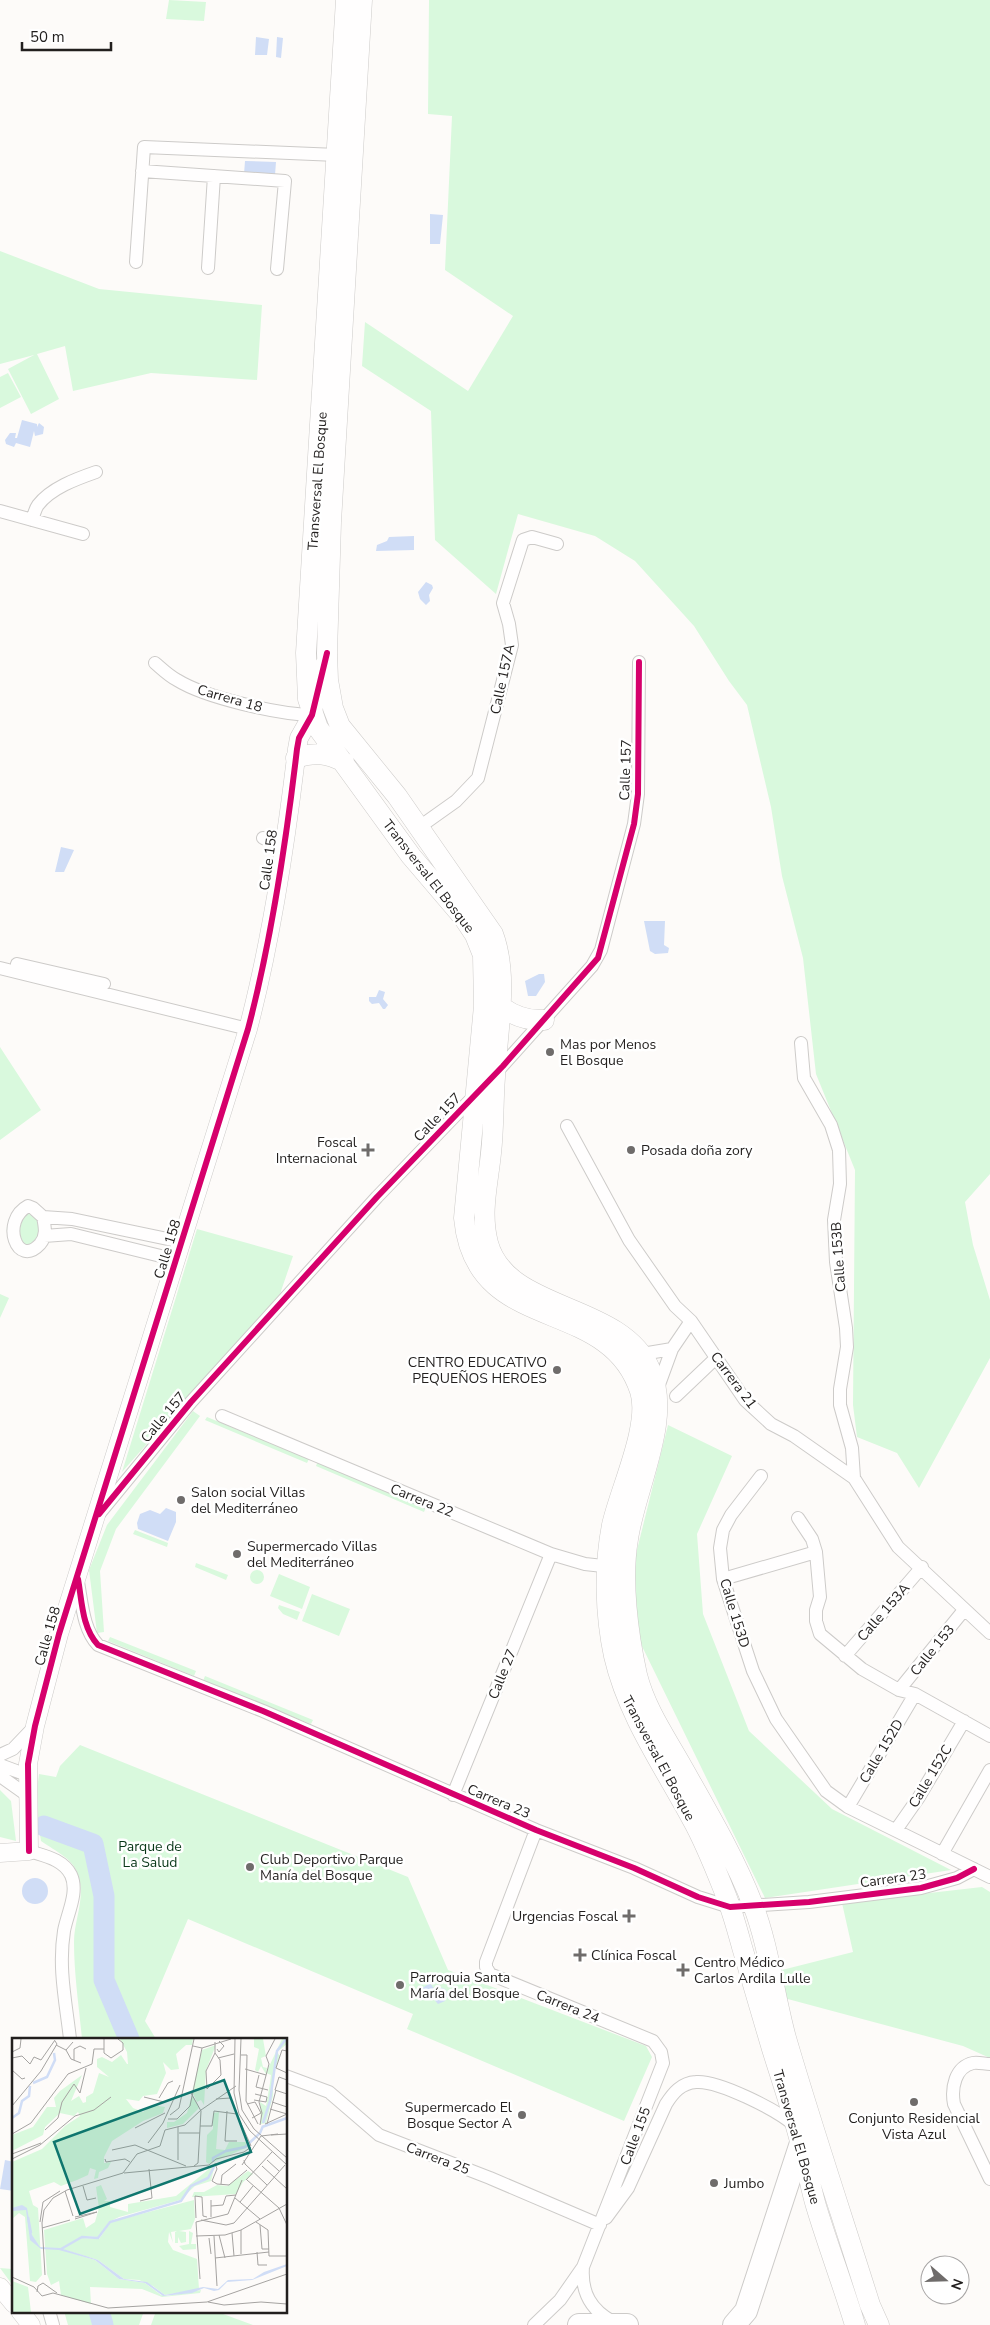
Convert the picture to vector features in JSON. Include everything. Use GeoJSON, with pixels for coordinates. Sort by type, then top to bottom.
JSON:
{"type":"FeatureCollection","features":[{"type":"Feature","properties":{"kind":"highway"},"geometry":{"type":"LineString","coordinates":[[734,2325],[746,2311],[798,2135]]}},
{"type":"Feature","properties":{"kind":"highway"},"geometry":{"type":"LineString","coordinates":[[578,2325],[625,2325]]}},
{"type":"Feature","properties":{"kind":"main road","name":"Transversal El Bosque"},"geometry":{"type":"LineString","coordinates":[[346,0],[306,653],[306,681],[312,715],[325,739],[411,856],[463,916],[475,935],[483,955],[485,989],[464,1218],[466,1237],[478,1267],[491,1282],[509,1296],[552,1317],[590,1332],[609,1344],[630,1367],[640,1391],[642,1402],[640,1427],[617,1504],[612,1528],[616,1567],[638,1678],[648,1705],[719,1834],[752,1904],[785,2035],[870,2306],[879,2325]]}},
{"type":"Feature","properties":{"kind":"main road","name":"Transversal El Bosque"},"geometry":{"type":"LineString","coordinates":[[362,0],[331,522],[327,653],[328,680],[333,708],[340,726],[396,796],[493,934],[499,950],[499,1005],[491,1153],[484,1207],[488,1240],[494,1258],[513,1280],[526,1288],[591,1316],[624,1337],[642,1354],[651,1370],[657,1390],[653,1437],[627,1541],[616,1567],[610,1627],[613,1652],[624,1691],[634,1716],[694,1822],[730,1907],[798,2135],[815,2203],[855,2325]]}},
{"type":"Feature","properties":{"kind":"main road"},"geometry":{"type":"LineString","coordinates":[[296,758],[308,754],[321,754],[333,756],[344,763]]}},
{"type":"Feature","properties":{"kind":"main road"},"geometry":{"type":"LineString","coordinates":[[499,1005],[524,1019],[544,1020]]}},
{"type":"Feature","properties":{"kind":"street"},"geometry":{"type":"LineString","coordinates":[[136,262],[144,147],[338,155]]}},
{"type":"Feature","properties":{"kind":"street"},"geometry":{"type":"LineString","coordinates":[[142,171],[285,181],[277,269]]}},
{"type":"Feature","properties":{"kind":"street"},"geometry":{"type":"LineString","coordinates":[[208,268],[214,176]]}},
{"type":"Feature","properties":{"kind":"street"},"geometry":{"type":"LineString","coordinates":[[32,520],[37,506],[52,492],[68,483],[96,472]]}},
{"type":"Feature","properties":{"kind":"street"},"geometry":{"type":"LineString","coordinates":[[0,511],[83,534]]}},
{"type":"Feature","properties":{"kind":"street","name":"Calle 157A"},"geometry":{"type":"LineString","coordinates":[[418,828],[456,800],[478,778],[512,645],[510,624],[504,603],[507,586],[522,540],[532,538],[558,544]]}},
{"type":"Feature","properties":{"kind":"street","name":"Calle 158"},"geometry":{"type":"LineString","coordinates":[[29,1851],[27,1775],[35,1726],[59,1634],[248,1030],[262,973],[300,738],[312,715],[327,653]]}},
{"type":"Feature","properties":{"kind":"street","name":"Calle 157"},"geometry":{"type":"LineString","coordinates":[[94,1520],[191,1402],[377,1197],[495,1075],[592,966],[601,950],[634,824],[638,794],[639,662]]}},
{"type":"Feature","properties":{"kind":"street","name":"Carrera 18"},"geometry":{"type":"LineString","coordinates":[[155,664],[177,680],[201,691],[252,701],[290,714],[312,715]]}},
{"type":"Feature","properties":{"kind":"street"},"geometry":{"type":"LineString","coordinates":[[312,715],[327,718],[340,726]]}},
{"type":"Feature","properties":{"kind":"street"},"geometry":{"type":"LineString","coordinates":[[263,838],[284,844]]}},
{"type":"Feature","properties":{"kind":"street"},"geometry":{"type":"LineString","coordinates":[[0,960],[104,984]]}},
{"type":"Feature","properties":{"kind":"street"},"geometry":{"type":"LineString","coordinates":[[0,968],[248,1030]]}},
{"type":"Feature","properties":{"kind":"street","name":"Calle 153B"},"geometry":{"type":"LineString","coordinates":[[801,1043],[804,1078],[831,1125],[839,1150],[840,1184],[834,1220],[836,1262],[846,1328],[840,1405],[852,1448],[854,1478]]}},
{"type":"Feature","properties":{"kind":"street","name":"Carrera 21"},"geometry":{"type":"LineString","coordinates":[[567,1126],[629,1240],[675,1306],[690,1320],[717,1357],[745,1400],[771,1424],[794,1436],[854,1478],[898,1547],[922,1567],[964,1610],[990,1633]]}},
{"type":"Feature","properties":{"kind":"street"},"geometry":{"type":"LineString","coordinates":[[43,1217],[44,1236],[37,1246],[24,1251],[18,1250],[7,1242],[3,1230],[7,1217],[18,1209],[28,1206],[43,1217],[72,1218],[182,1242]]}},
{"type":"Feature","properties":{"kind":"street"},"geometry":{"type":"LineString","coordinates":[[44,1236],[71,1234],[176,1260]]}},
{"type":"Feature","properties":{"kind":"street"},"geometry":{"type":"LineString","coordinates":[[657,1390],[672,1349],[690,1320]]}},
{"type":"Feature","properties":{"kind":"street"},"geometry":{"type":"LineString","coordinates":[[642,1354],[672,1349]]}},
{"type":"Feature","properties":{"kind":"street"},"geometry":{"type":"LineString","coordinates":[[676,1396],[717,1357]]}},
{"type":"Feature","properties":{"kind":"street","name":"Carrera 22"},"geometry":{"type":"LineString","coordinates":[[222,1416],[551,1554],[585,1564],[616,1567]]}},
{"type":"Feature","properties":{"kind":"street","name":"Calle 153D"},"geometry":{"type":"LineString","coordinates":[[753,1671],[723,1579],[720,1548],[723,1530],[731,1516],[761,1476]]}},
{"type":"Feature","properties":{"kind":"street"},"geometry":{"type":"LineString","coordinates":[[798,1518],[812,1539],[816,1552],[820,1597],[816,1610],[816,1621],[820,1634],[862,1669],[900,1690],[915,1694],[990,1736]]}},
{"type":"Feature","properties":{"kind":"street"},"geometry":{"type":"LineString","coordinates":[[723,1579],[816,1552]]}},
{"type":"Feature","properties":{"kind":"street","name":"Calle 27"},"geometry":{"type":"LineString","coordinates":[[453,1795],[551,1554]]}},
{"type":"Feature","properties":{"kind":"street","name":"Calle 153A"},"geometry":{"type":"LineString","coordinates":[[845,1656],[922,1567]]}},
{"type":"Feature","properties":{"kind":"street","name":"Carrera 23"},"geometry":{"type":"LineString","coordinates":[[78,1577],[87,1628],[91,1637],[98,1645],[263,1711],[453,1795],[634,1868],[698,1897],[730,1907],[752,1904],[809,1902],[921,1888],[957,1878],[974,1869]]}},
{"type":"Feature","properties":{"kind":"street","name":"Calle 153"},"geometry":{"type":"LineString","coordinates":[[900,1690],[964,1610]]}},
{"type":"Feature","properties":{"kind":"street","name":"Carrera 23"},"geometry":{"type":"LineString","coordinates":[[753,1671],[776,1719],[826,1791],[848,1807],[990,1877]]}},
{"type":"Feature","properties":{"kind":"street","name":"Calle 152D"},"geometry":{"type":"LineString","coordinates":[[848,1807],[915,1694]]}},
{"type":"Feature","properties":{"kind":"street","name":"Calle 152C"},"geometry":{"type":"LineString","coordinates":[[896,1830],[919,1797],[964,1722]]}},
{"type":"Feature","properties":{"kind":"street"},"geometry":{"type":"LineString","coordinates":[[0,1755],[13,1749],[35,1726]]}},
{"type":"Feature","properties":{"kind":"street"},"geometry":{"type":"LineString","coordinates":[[0,1765],[27,1775]]}},
{"type":"Feature","properties":{"kind":"street"},"geometry":{"type":"LineString","coordinates":[[942,1854],[990,1770]]}},
{"type":"Feature","properties":{"kind":"street"},"geometry":{"type":"LineString","coordinates":[[0,1776],[28,1795]]}},
{"type":"Feature","properties":{"kind":"street","name":"Carrera 24"},"geometry":{"type":"LineString","coordinates":[[536,1830],[486,1962],[490,1974],[647,2038],[658,2046]]}},
{"type":"Feature","properties":{"kind":"street"},"geometry":{"type":"LineString","coordinates":[[0,1853],[29,1851],[57,1860],[65,1866],[74,1883],[74,1893],[64,1932],[62,1957],[62,1986],[70,2038]]}},
{"type":"Feature","properties":{"kind":"street","name":"Calle 155"},"geometry":{"type":"LineString","coordinates":[[534,2325],[560,2300],[583,2268],[663,2063],[663,2057],[658,2046]]}},
{"type":"Feature","properties":{"kind":"street"},"geometry":{"type":"LineString","coordinates":[[990,2064],[974,2063],[962,2069],[956,2078],[952,2092],[954,2104],[990,2179]]}},
{"type":"Feature","properties":{"kind":"street","name":"Carrera 25"},"geometry":{"type":"LineString","coordinates":[[288,2077],[329,2092],[379,2135],[600,2225]]}},
{"type":"Feature","properties":{"kind":"street","name":"Calle 155"},"geometry":{"type":"LineString","coordinates":[[600,2225],[628,2188],[666,2104],[679,2088],[695,2082],[708,2082],[772,2108],[798,2135]]}},
{"type":"Feature","properties":{"kind":"street","name":"Calle 155"},"geometry":{"type":"LineString","coordinates":[[583,2268],[582,2281],[585,2294],[592,2306],[602,2316],[625,2325]]}},
{"type":"Feature","properties":{"kind":"street"},"geometry":{"type":"LineString","coordinates":[[0,2287],[12,2302]]}},
{"type":"Feature","properties":{"kind":"street"},"geometry":{"type":"LineString","coordinates":[[21,2312],[32,2325]]}},
{"type":"Feature","properties":{"kind":"street"},"geometry":{"type":"LineString","coordinates":[[49,2312],[53,2325]]}},
{"type":"Feature","properties":{"kind":"green space"},"geometry":{"type":"Polygon","coordinates":[[[169,0],[206,2],[204,21],[166,19],[169,0]]]}},
{"type":"Feature","properties":{"kind":"green space"},"geometry":{"type":"Polygon","coordinates":[[[429,0],[990,0],[990,1174],[965,1202],[973,1245],[990,1300],[990,1358],[919,1488],[897,1453],[857,1437],[853,1405],[855,1170],[816,1074],[803,958],[782,876],[771,807],[747,705],[729,681],[694,626],[635,561],[595,536],[518,514],[496,594],[435,540],[431,411],[362,366],[365,322],[468,391],[513,316],[445,270],[452,116],[428,114],[429,0]]]}},
{"type":"Feature","properties":{"kind":"green space"},"geometry":{"type":"Polygon","coordinates":[[[0,251],[99,289],[262,305],[257,380],[151,373],[73,391],[65,346],[37,354],[59,399],[31,414],[8,369],[34,355],[0,364],[0,251]]]}},
{"type":"Feature","properties":{"kind":"green space"},"geometry":{"type":"Polygon","coordinates":[[[8,373],[21,397],[0,408],[0,377],[8,373]]]}},
{"type":"Feature","properties":{"kind":"green space"},"geometry":{"type":"Polygon","coordinates":[[[0,1047],[41,1110],[0,1140],[0,1047]]]}},
{"type":"Feature","properties":{"kind":"green space"},"geometry":{"type":"Polygon","coordinates":[[[30,1212],[43,1225],[34,1247],[11,1244],[7,1225],[13,1218],[30,1212]]]}},
{"type":"Feature","properties":{"kind":"green space"},"geometry":{"type":"Polygon","coordinates":[[[197,1229],[293,1256],[280,1294],[122,1472],[197,1229]]]}},
{"type":"Feature","properties":{"kind":"green space"},"geometry":{"type":"Polygon","coordinates":[[[0,1294],[9,1298],[0,1318],[0,1294]]]}},
{"type":"Feature","properties":{"kind":"green space"},"geometry":{"type":"Polygon","coordinates":[[[193,1411],[200,1416],[116,1529],[100,1571],[104,1632],[97,1633],[89,1570],[107,1525],[193,1411]]]}},
{"type":"Feature","properties":{"kind":"green space"},"geometry":{"type":"Polygon","coordinates":[[[207,1417],[309,1459],[307,1463],[205,1420],[207,1417]]]}},
{"type":"Feature","properties":{"kind":"green space"},"geometry":{"type":"Polygon","coordinates":[[[668,1425],[732,1456],[697,1534],[703,1614],[749,1731],[832,1809],[951,1870],[765,1898],[637,1636],[632,1570],[668,1425]]]}},
{"type":"Feature","properties":{"kind":"green space"},"geometry":{"type":"Polygon","coordinates":[[[318,1461],[426,1507],[424,1512],[316,1466],[318,1461]]]}},
{"type":"Feature","properties":{"kind":"green space"},"geometry":{"type":"Polygon","coordinates":[[[135,1530],[168,1543],[167,1547],[133,1534],[135,1530]]]}},
{"type":"Feature","properties":{"kind":"green space"},"geometry":{"type":"Polygon","coordinates":[[[196,1563],[228,1575],[226,1580],[195,1567],[196,1563]]]}},
{"type":"Feature","properties":{"kind":"green space"},"geometry":{"type":"Polygon","coordinates":[[[254,1570],[260,1570],[264,1577],[260,1584],[254,1584],[250,1580],[250,1574],[254,1570]]]}},
{"type":"Feature","properties":{"kind":"green space"},"geometry":{"type":"Polygon","coordinates":[[[279,1574],[310,1587],[302,1609],[270,1596],[279,1574]]]}},
{"type":"Feature","properties":{"kind":"green space"},"geometry":{"type":"Polygon","coordinates":[[[312,1594],[350,1609],[339,1636],[302,1621],[312,1594]]]}},
{"type":"Feature","properties":{"kind":"green space"},"geometry":{"type":"Polygon","coordinates":[[[279,1605],[300,1612],[297,1620],[283,1614],[278,1608],[279,1605]]]}},
{"type":"Feature","properties":{"kind":"green space"},"geometry":{"type":"Polygon","coordinates":[[[110,1637],[196,1671],[194,1676],[108,1641],[110,1637]]]}},
{"type":"Feature","properties":{"kind":"green space"},"geometry":{"type":"Polygon","coordinates":[[[205,1676],[313,1720],[311,1724],[203,1681],[205,1676]]]}},
{"type":"Feature","properties":{"kind":"green space","name":"Parque de La Salud"},"geometry":{"type":"Polygon","coordinates":[[[80,1745],[408,1877],[448,1970],[646,2046],[652,2057],[624,2121],[407,2029],[413,2014],[188,1919],[145,2021],[155,2038],[82,2038],[74,1942],[81,1888],[76,1870],[70,1861],[41,1841],[35,1805],[39,1774],[56,1777],[60,1766],[80,1745]]]}},
{"type":"Feature","properties":{"kind":"green space"},"geometry":{"type":"Polygon","coordinates":[[[0,1790],[11,1801],[16,1841],[0,1837],[0,1790]]]}},
{"type":"Feature","properties":{"kind":"green space"},"geometry":{"type":"Polygon","coordinates":[[[982,1887],[990,1892],[990,2058],[963,2046],[784,1998],[774,1972],[853,1952],[842,1903],[982,1887]]]}},
{"type":"Feature","properties":{"kind":"green space"},"geometry":{"type":"Polygon","coordinates":[[[0,2268],[12,2269],[12,2284],[0,2268]]]}},
{"type":"Feature","properties":{"kind":"green space"},"geometry":{"type":"Polygon","coordinates":[[[64,2312],[144,2312],[139,2325],[68,2325],[64,2312]]]}},
{"type":"Feature","properties":{"kind":"green space"},"geometry":{"type":"Polygon","coordinates":[[[156,2312],[218,2312],[253,2325],[151,2325],[156,2312]]]}},
{"type":"Feature","properties":{"kind":"water"},"geometry":{"type":"Polygon","coordinates":[[[256,37],[269,39],[267,55],[255,55],[256,37]]]}},
{"type":"Feature","properties":{"kind":"water"},"geometry":{"type":"Polygon","coordinates":[[[277,37],[283,38],[281,58],[276,57],[277,37]]]}},
{"type":"Feature","properties":{"kind":"water"},"geometry":{"type":"Polygon","coordinates":[[[245,161],[276,162],[275,175],[244,174],[245,161]]]}},
{"type":"Feature","properties":{"kind":"water"},"geometry":{"type":"Polygon","coordinates":[[[430,214],[443,215],[440,244],[430,244],[430,214]]]}},
{"type":"Feature","properties":{"kind":"water"},"geometry":{"type":"Polygon","coordinates":[[[22,420],[37,424],[37,427],[39,423],[44,427],[43,434],[35,436],[34,431],[30,447],[16,443],[14,447],[6,444],[5,440],[10,433],[16,433],[15,438],[17,438],[22,420]]]}},
{"type":"Feature","properties":{"kind":"water"},"geometry":{"type":"Polygon","coordinates":[[[414,536],[414,550],[376,551],[377,545],[387,541],[389,537],[414,536]]]}},
{"type":"Feature","properties":{"kind":"water"},"geometry":{"type":"Polygon","coordinates":[[[426,582],[432,585],[433,588],[429,595],[430,601],[426,605],[420,599],[418,592],[426,582]]]}},
{"type":"Feature","properties":{"kind":"water"},"geometry":{"type":"Polygon","coordinates":[[[61,847],[74,850],[64,872],[55,872],[61,847]]]}},
{"type":"Feature","properties":{"kind":"water"},"geometry":{"type":"Polygon","coordinates":[[[644,921],[665,921],[664,945],[669,948],[668,953],[655,954],[650,951],[644,921]]]}},
{"type":"Feature","properties":{"kind":"water"},"geometry":{"type":"Polygon","coordinates":[[[539,974],[544,974],[545,982],[536,996],[528,996],[525,981],[539,974]]]}},
{"type":"Feature","properties":{"kind":"water"},"geometry":{"type":"Polygon","coordinates":[[[379,990],[385,992],[383,999],[388,1005],[385,1009],[379,1003],[372,1004],[369,1001],[369,997],[376,997],[379,990]]]}},
{"type":"Feature","properties":{"kind":"water"},"geometry":{"type":"Polygon","coordinates":[[[166,1508],[176,1512],[176,1522],[168,1541],[138,1529],[137,1523],[140,1514],[150,1510],[160,1514],[166,1508]]]}},
{"type":"Feature","properties":{"kind":"water"},"geometry":{"type":"Polygon","coordinates":[[[35,1878],[44,1882],[48,1891],[44,1900],[35,1904],[26,1900],[22,1891],[26,1882],[35,1878]]]}},
{"type":"Feature","properties":{"kind":"water"},"geometry":{"type":"Polygon","coordinates":[[[430,1983],[435,1990],[439,1987],[445,1989],[448,1993],[445,2001],[438,2004],[432,1997],[429,2000],[421,1996],[421,1989],[430,1983]]]}},
{"type":"Feature","properties":{"kind":"water"},"geometry":{"type":"Polygon","coordinates":[[[5,2160],[12,2162],[12,2191],[0,2189],[5,2160]]]}},
{"type":"Feature","properties":{"kind":"waterway"},"geometry":{"type":"LineString","coordinates":[[44,1826],[93,1844],[104,1896],[104,1980],[129,2038]]}},
{"type":"Feature","properties":{"kind":"waterway"},"geometry":{"type":"LineString","coordinates":[[99,2312],[103,2325]]}},
{"type":"Feature","properties":{"kind":"cycle path"},"geometry":{"type":"LineString","coordinates":[[29,1851],[28,1764],[35,1726],[59,1634],[248,1029],[257,995],[277,890],[299,738],[312,715],[327,653]]}},
{"type":"Feature","properties":{"kind":"cycle path"},"geometry":{"type":"LineString","coordinates":[[99,1514],[191,1402],[377,1197],[503,1066],[598,958],[634,824],[638,794],[639,662]]}},
{"type":"Feature","properties":{"kind":"cycle path"},"geometry":{"type":"LineString","coordinates":[[78,1579],[86,1622],[89,1631],[98,1645],[263,1711],[536,1830],[634,1868],[698,1897],[730,1907],[809,1902],[921,1888],[957,1878],[974,1869]]}},
{"type":"Feature","properties":{"kind":"place","name":"Mas por Menos El Bosque"},"geometry":{"type":"Point","coordinates":[550,1052]}},
{"type":"Feature","properties":{"kind":"place","name":"Foscal Internacional"},"geometry":{"type":"Point","coordinates":[368,1150]}},
{"type":"Feature","properties":{"kind":"place","name":"Posada doña zory"},"geometry":{"type":"Point","coordinates":[631,1150]}},
{"type":"Feature","properties":{"kind":"place","name":"CENTRO EDUCATIVO PEQUEÑOS HEROES"},"geometry":{"type":"Point","coordinates":[557,1370]}},
{"type":"Feature","properties":{"kind":"place","name":"Salon social Villas del Mediterráneo"},"geometry":{"type":"Point","coordinates":[181,1500]}},
{"type":"Feature","properties":{"kind":"place","name":"Supermercado Villas del Mediterráneo"},"geometry":{"type":"Point","coordinates":[237,1554]}},
{"type":"Feature","properties":{"kind":"place","name":"Club Deportivo Parque Manía del Bosque"},"geometry":{"type":"Point","coordinates":[250,1867]}},
{"type":"Feature","properties":{"kind":"place","name":"Urgencias Foscal"},"geometry":{"type":"Point","coordinates":[629,1916]}},
{"type":"Feature","properties":{"kind":"place","name":"Clínica Foscal"},"geometry":{"type":"Point","coordinates":[580,1955]}},
{"type":"Feature","properties":{"kind":"place","name":"Centro Médico Carlos Ardila Lulle"},"geometry":{"type":"Point","coordinates":[683,1970]}},
{"type":"Feature","properties":{"kind":"place","name":"Parroquia Santa María del Bosque"},"geometry":{"type":"Point","coordinates":[400,1985]}},
{"type":"Feature","properties":{"kind":"place","name":"Conjunto Residencial Vista Azul"},"geometry":{"type":"Point","coordinates":[914,2102]}},
{"type":"Feature","properties":{"kind":"place","name":"Supermercado El Bosque Sector A"},"geometry":{"type":"Point","coordinates":[522,2115]}},
{"type":"Feature","properties":{"kind":"place","name":"Jumbo"},"geometry":{"type":"Point","coordinates":[714,2183]}}]}
